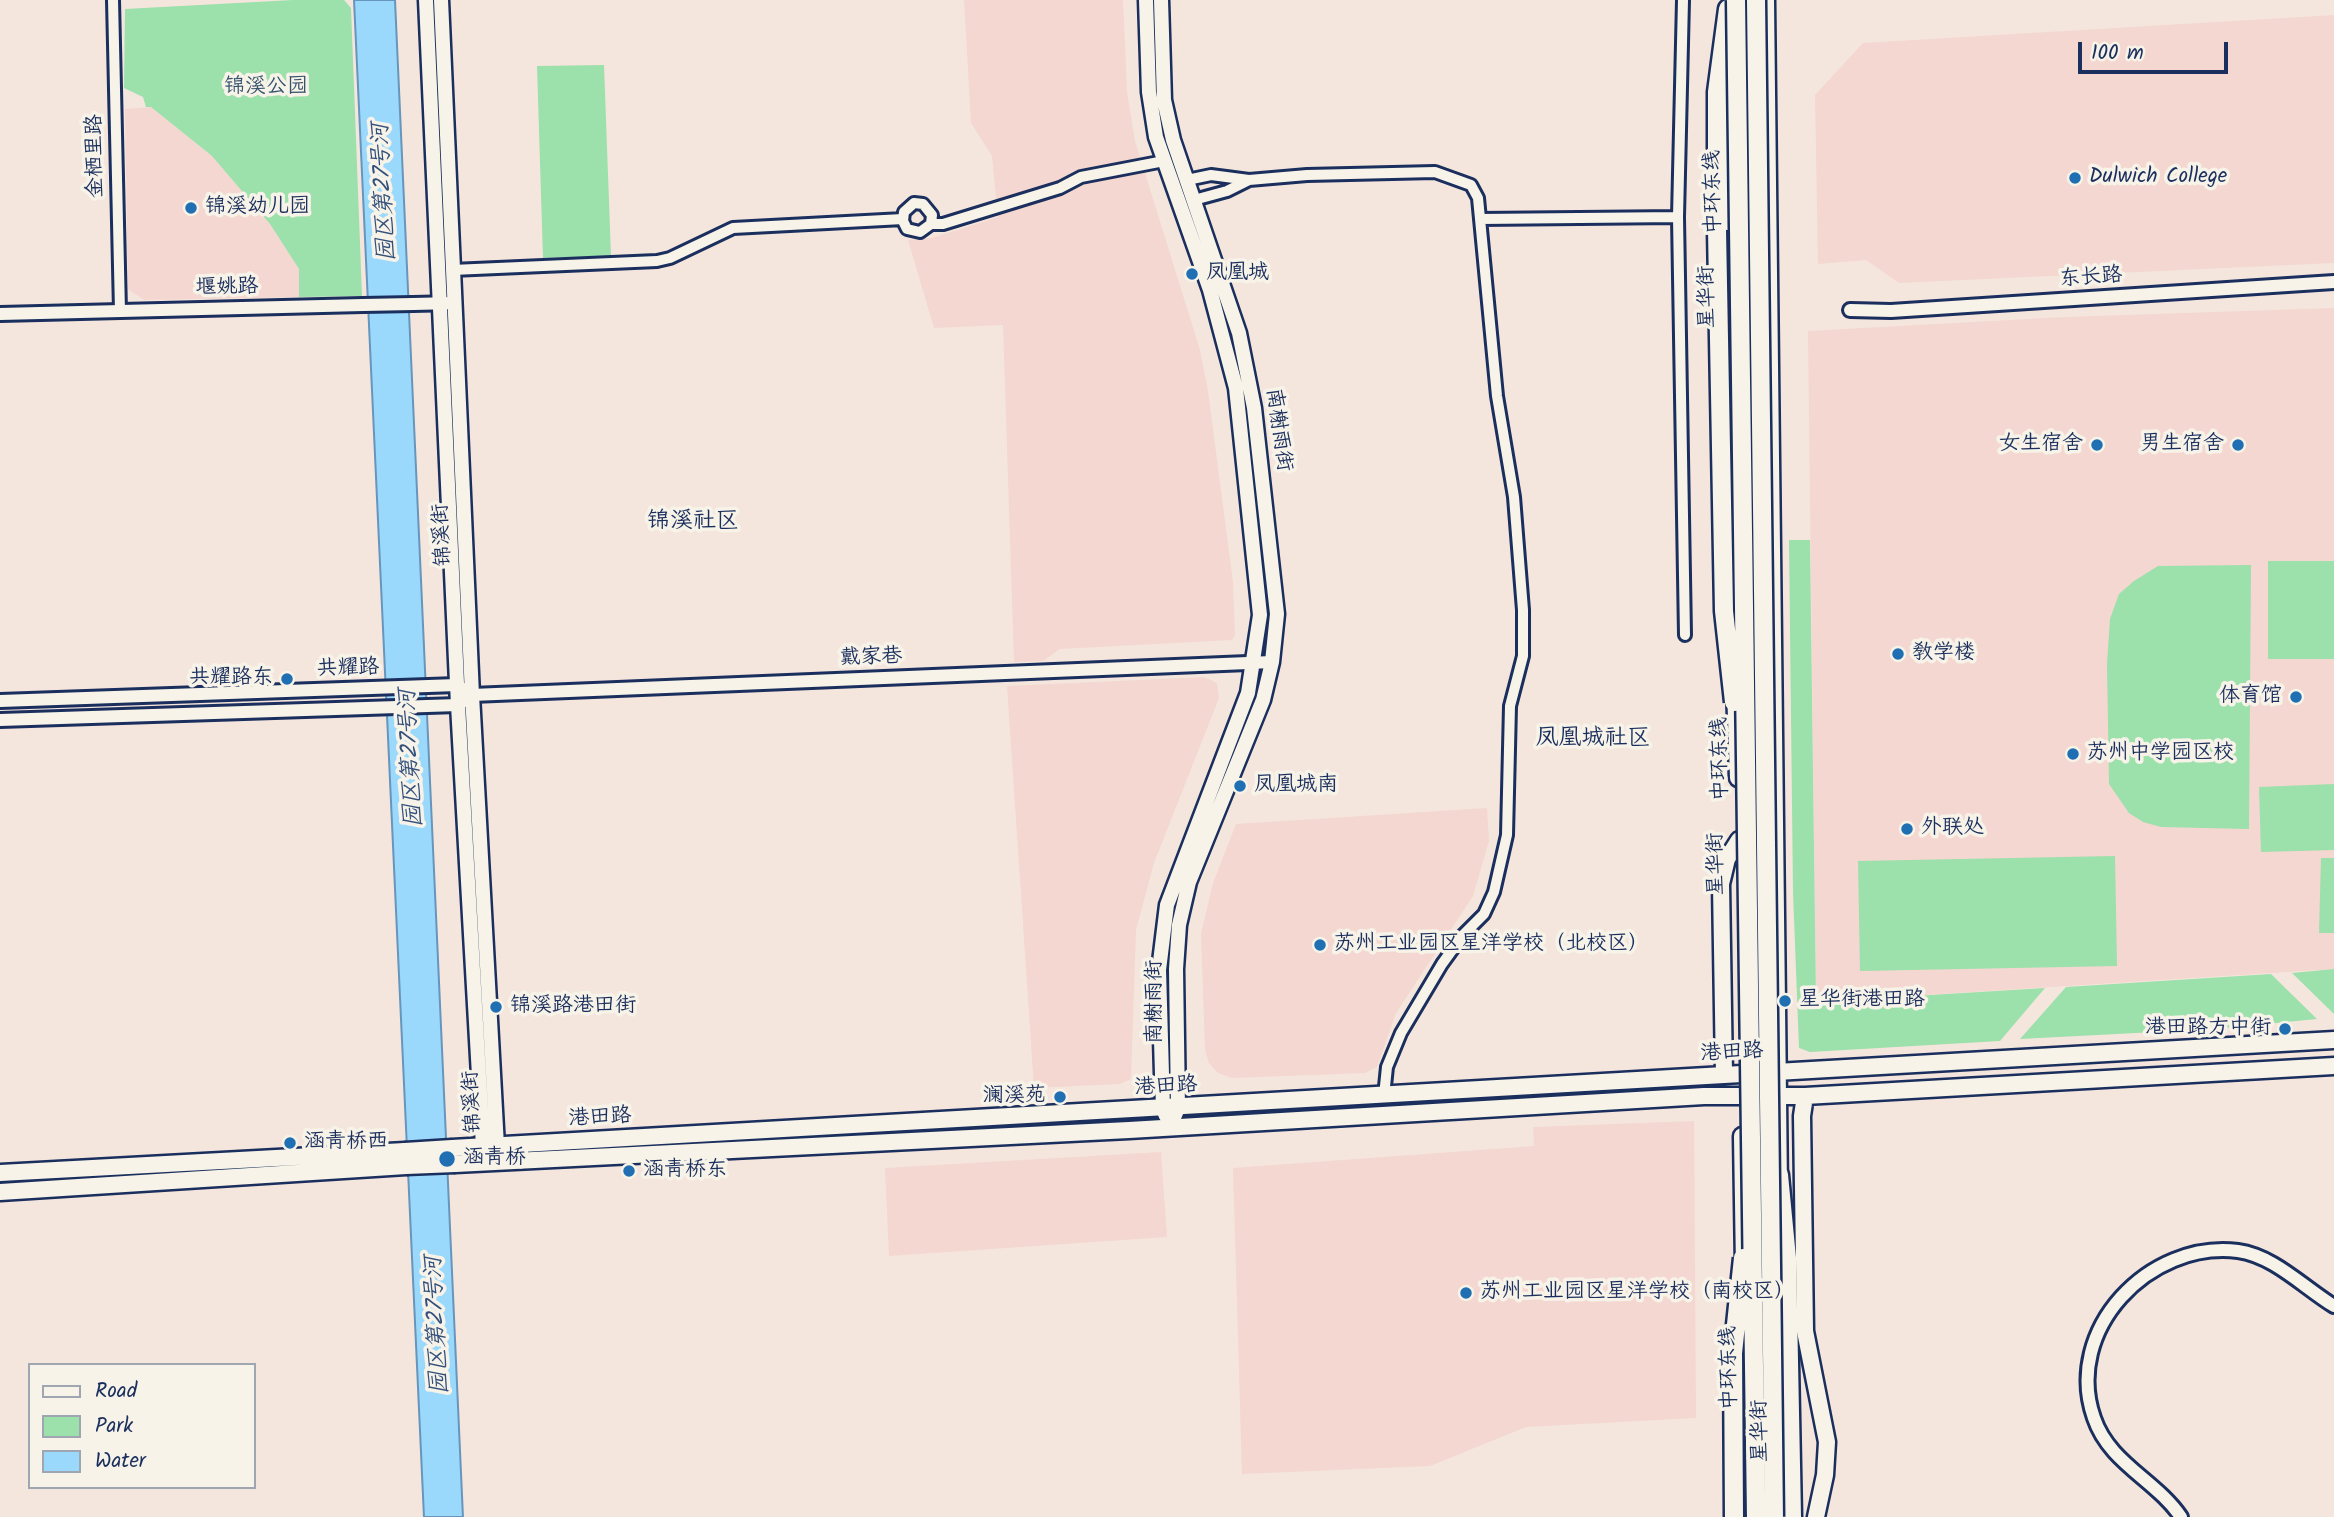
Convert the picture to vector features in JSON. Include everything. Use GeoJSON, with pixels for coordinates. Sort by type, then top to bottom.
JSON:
{"type":"FeatureCollection","features":[{"type":"Feature","properties":{"kind":"highway","name":"中环东线"},"geometry":{"type":"LineString","coordinates":[[1756,0],[1774,1517]]}},
{"type":"Feature","properties":{"kind":"highway","name":"中环东线"},"geometry":{"type":"LineString","coordinates":[[1731,3],[1756,1517]]}},
{"type":"Feature","properties":{"kind":"highway"},"geometry":{"type":"LineString","coordinates":[[1731,3],[1717,92],[1717,230],[1724,611],[1745,799]]}},
{"type":"Feature","properties":{"kind":"highway"},"geometry":{"type":"LineString","coordinates":[[1779,1175],[1787,1258],[1792,1517]]}},
{"type":"Feature","properties":{"kind":"highway"},"geometry":{"type":"LineString","coordinates":[[1734,1517],[1733,1353],[1752,1178]]}},
{"type":"Feature","properties":{"kind":"main road","name":"锦溪街"},"geometry":{"type":"LineString","coordinates":[[426,0],[472,695],[490,1146]]}},
{"type":"Feature","properties":{"kind":"main road","name":"锦溪街"},"geometry":{"type":"LineString","coordinates":[[441,0],[453,270],[447,303],[457,705],[491,1162]]}},
{"type":"Feature","properties":{"kind":"main road","name":"南榭雨街"},"geometry":{"type":"LineString","coordinates":[[1146,0],[1152,117],[1164,161],[1210,290],[1236,388],[1261,615],[1248,693],[1167,905],[1159,970],[1171,1109]]}},
{"type":"Feature","properties":{"kind":"main road","name":"南榭雨街"},"geometry":{"type":"LineString","coordinates":[[1161,0],[1164,100],[1187,180],[1239,333],[1254,408],[1276,601],[1272,662],[1263,700],[1189,882],[1179,925],[1170,1127]]}},
{"type":"Feature","properties":{"kind":"main road","name":"星华街"},"geometry":{"type":"LineString","coordinates":[[1766,0],[1784,1517]]}},
{"type":"Feature","properties":{"kind":"main road","name":"星华街"},"geometry":{"type":"LineString","coordinates":[[1731,3],[1733,610],[1739,840],[1747,1517]]}},
{"type":"Feature","properties":{"kind":"main road"},"geometry":{"type":"LineString","coordinates":[[1724,1075],[1721,884],[1727,859],[1739,840]]}},
{"type":"Feature","properties":{"kind":"main road","name":"港田路"},"geometry":{"type":"LineString","coordinates":[[453,1156],[490,1146],[1171,1109],[2334,1040]]}},
{"type":"Feature","properties":{"kind":"main road","name":"港田路"},"geometry":{"type":"LineString","coordinates":[[0,1173],[453,1156],[491,1162],[1742,1096],[1805,1096],[2334,1066]]}},
{"type":"Feature","properties":{"kind":"main road"},"geometry":{"type":"LineString","coordinates":[[1805,1096],[1802,1116],[1804,1331],[1827,1441],[1825,1475],[1816,1517]]}},
{"type":"Feature","properties":{"kind":"main road","name":"港田路"},"geometry":{"type":"LineString","coordinates":[[0,1192],[406,1158]]}},
{"type":"Feature","properties":{"kind":"street","name":"金栖里路"},"geometry":{"type":"LineString","coordinates":[[113,0],[120,311]]}},
{"type":"Feature","properties":{"kind":"street"},"geometry":{"type":"LineString","coordinates":[[1683,0],[1678,217],[1685,635]]}},
{"type":"Feature","properties":{"kind":"street"},"geometry":{"type":"LineString","coordinates":[[931,224],[943,224],[1060,188],[1081,177],[1164,161]]}},
{"type":"Feature","properties":{"kind":"street"},"geometry":{"type":"LineString","coordinates":[[1187,180],[1211,175],[1249,180],[1307,175],[1434,172],[1471,185],[1478,198],[1497,396],[1514,497],[1523,610],[1523,656],[1510,706],[1507,835],[1494,892],[1483,914],[1442,964],[1401,1033],[1387,1067],[1384,1096]]}},
{"type":"Feature","properties":{"kind":"street"},"geometry":{"type":"LineString","coordinates":[[1194,200],[1227,191],[1249,180]]}},
{"type":"Feature","properties":{"kind":"street"},"geometry":{"type":"LineString","coordinates":[[919,203],[930,210],[931,224],[925,231],[916,233],[907,229],[903,219],[906,208],[919,203]]}},
{"type":"Feature","properties":{"kind":"street"},"geometry":{"type":"LineString","coordinates":[[1480,219],[1678,217]]}},
{"type":"Feature","properties":{"kind":"street"},"geometry":{"type":"LineString","coordinates":[[453,270],[657,261],[670,258],[733,228],[903,219]]}},
{"type":"Feature","properties":{"kind":"street","name":"东长路"},"geometry":{"type":"LineString","coordinates":[[1850,310],[1891,311],[2334,282]]}},
{"type":"Feature","properties":{"kind":"street","name":"堰姚路"},"geometry":{"type":"LineString","coordinates":[[0,314],[447,303]]}},
{"type":"Feature","properties":{"kind":"street","name":"戴家巷"},"geometry":{"type":"LineString","coordinates":[[472,695],[1272,662]]}},
{"type":"Feature","properties":{"kind":"street"},"geometry":{"type":"LineString","coordinates":[[457,685],[472,695],[457,705]]}},
{"type":"Feature","properties":{"kind":"street","name":"共耀路"},"geometry":{"type":"LineString","coordinates":[[0,701],[457,685]]}},
{"type":"Feature","properties":{"kind":"street","name":"共耀路"},"geometry":{"type":"LineString","coordinates":[[0,720],[457,705]]}},
{"type":"Feature","properties":{"kind":"street"},"geometry":{"type":"LineString","coordinates":[[2181,1517],[2165,1497],[2109,1447],[2094,1420],[2087,1376],[2092,1343],[2108,1310],[2151,1272],[2187,1255],[2220,1250],[2256,1255],[2334,1306]]}},
{"type":"Feature","properties":{"kind":"shaded area"},"geometry":{"type":"Polygon","coordinates":[[[964,0],[1123,0],[1127,92],[1135,141],[1200,350],[1208,391],[1233,582],[1235,635],[1232,640],[1060,649],[1043,661],[1014,662],[1003,325],[934,328],[908,240],[932,238],[998,217],[992,156],[971,123],[964,0]]]}},
{"type":"Feature","properties":{"kind":"shaded area","name":"Dulwich College"},"geometry":{"type":"Polygon","coordinates":[[[2334,15],[2334,263],[1899,283],[1866,260],[1818,264],[1815,95],[1863,43],[2334,15]]]}},
{"type":"Feature","properties":{"kind":"shaded area","name":"锦溪幼儿园"},"geometry":{"type":"Polygon","coordinates":[[[151,107],[212,156],[270,224],[299,269],[299,297],[144,300],[128,289],[125,109],[151,107]]]}},
{"type":"Feature","properties":{"kind":"shaded area","name":"苏州中学园区校"},"geometry":{"type":"Polygon","coordinates":[[[2334,308],[2334,969],[1816,1002],[1808,331],[2065,317],[2334,308]]]}},
{"type":"Feature","properties":{"kind":"shaded area"},"geometry":{"type":"Polygon","coordinates":[[[1204,677],[1217,683],[1219,698],[1154,863],[1136,930],[1131,1079],[1120,1084],[1034,1088],[1007,686],[1204,677]]]}},
{"type":"Feature","properties":{"kind":"shaded area","name":"苏州工业园区星洋学校（北校区）"},"geometry":{"type":"Polygon","coordinates":[[[1487,808],[1489,841],[1473,896],[1396,1013],[1377,1067],[1365,1073],[1232,1078],[1218,1073],[1209,1063],[1205,1050],[1201,934],[1213,883],[1236,824],[1487,808]]]}},
{"type":"Feature","properties":{"kind":"shaded area","name":"苏州工业园区星洋学校（南校区）"},"geometry":{"type":"Polygon","coordinates":[[[1694,1121],[1696,1418],[1526,1427],[1430,1466],[1242,1474],[1233,1168],[1534,1146],[1533,1127],[1694,1121]]]}},
{"type":"Feature","properties":{"kind":"shaded area"},"geometry":{"type":"Polygon","coordinates":[[[1161,1152],[1167,1237],[889,1256],[885,1168],[1161,1152]]]}},
{"type":"Feature","properties":{"kind":"green space","name":"锦溪公园"},"geometry":{"type":"Polygon","coordinates":[[[344,0],[351,8],[362,296],[299,297],[299,269],[270,224],[212,156],[151,107],[146,107],[143,97],[124,88],[125,9],[344,0]]]}},
{"type":"Feature","properties":{"kind":"green space"},"geometry":{"type":"Polygon","coordinates":[[[604,65],[611,256],[543,258],[537,66],[604,65]]]}},
{"type":"Feature","properties":{"kind":"green space"},"geometry":{"type":"Polygon","coordinates":[[[1789,540],[1810,540],[1816,1002],[2045,988],[2000,1041],[1810,1052],[1799,1048],[1793,893],[1789,540]]]}},
{"type":"Feature","properties":{"kind":"green space"},"geometry":{"type":"Polygon","coordinates":[[[2268,561],[2334,561],[2334,659],[2268,659],[2268,561]]]}},
{"type":"Feature","properties":{"kind":"green space"},"geometry":{"type":"Polygon","coordinates":[[[2251,565],[2249,829],[2161,827],[2143,822],[2129,813],[2109,784],[2107,664],[2110,619],[2119,594],[2158,566],[2251,565]]]}},
{"type":"Feature","properties":{"kind":"green space"},"geometry":{"type":"Polygon","coordinates":[[[2334,784],[2334,850],[2261,852],[2259,787],[2334,784]]]}},
{"type":"Feature","properties":{"kind":"green space"},"geometry":{"type":"Polygon","coordinates":[[[2115,856],[2117,966],[1860,971],[1858,861],[2115,856]]]}},
{"type":"Feature","properties":{"kind":"green space"},"geometry":{"type":"Polygon","coordinates":[[[2321,858],[2334,858],[2334,933],[2319,933],[2321,858]]]}},
{"type":"Feature","properties":{"kind":"green space"},"geometry":{"type":"Polygon","coordinates":[[[2334,969],[2334,1014],[2292,973],[2334,969]]]}},
{"type":"Feature","properties":{"kind":"green space"},"geometry":{"type":"Polygon","coordinates":[[[2271,974],[2317,1019],[2214,1029],[2020,1039],[2066,987],[2271,974]]]}},
{"type":"Feature","properties":{"kind":"water","name":"园区第27号河"},"geometry":{"type":"Polygon","coordinates":[[[354,0],[395,0],[463,1517],[424,1517],[354,0]]]}},
{"type":"Feature","properties":{"kind":"place","name":"Dulwich College"},"geometry":{"type":"Point","coordinates":[2075,178]}},
{"type":"Feature","properties":{"kind":"place","name":"锦溪幼儿园"},"geometry":{"type":"Point","coordinates":[191,208]}},
{"type":"Feature","properties":{"kind":"place","name":"凤凰城"},"geometry":{"type":"Point","coordinates":[1192,274]}},
{"type":"Feature","properties":{"kind":"place","name":"女生宿舍"},"geometry":{"type":"Point","coordinates":[2097,445]}},
{"type":"Feature","properties":{"kind":"place","name":"男生宿舍"},"geometry":{"type":"Point","coordinates":[2238,445]}},
{"type":"Feature","properties":{"kind":"place","name":"教学楼"},"geometry":{"type":"Point","coordinates":[1898,654]}},
{"type":"Feature","properties":{"kind":"place","name":"共耀路东"},"geometry":{"type":"Point","coordinates":[287,679]}},
{"type":"Feature","properties":{"kind":"place","name":"体育馆"},"geometry":{"type":"Point","coordinates":[2296,697]}},
{"type":"Feature","properties":{"kind":"place","name":"苏州中学园区校"},"geometry":{"type":"Point","coordinates":[2073,754]}},
{"type":"Feature","properties":{"kind":"place","name":"凤凰城南"},"geometry":{"type":"Point","coordinates":[1240,786]}},
{"type":"Feature","properties":{"kind":"place","name":"外联处"},"geometry":{"type":"Point","coordinates":[1907,829]}},
{"type":"Feature","properties":{"kind":"place","name":"苏州工业园区星洋学校（北校区）"},"geometry":{"type":"Point","coordinates":[1320,945]}},
{"type":"Feature","properties":{"kind":"place","name":"星华街港田路"},"geometry":{"type":"Point","coordinates":[1785,1001]}},
{"type":"Feature","properties":{"kind":"place","name":"锦溪路港田街"},"geometry":{"type":"Point","coordinates":[496,1007]}},
{"type":"Feature","properties":{"kind":"place","name":"港田路方中街"},"geometry":{"type":"Point","coordinates":[2285,1029]}},
{"type":"Feature","properties":{"kind":"place","name":"澜溪苑"},"geometry":{"type":"Point","coordinates":[1060,1097]}},
{"type":"Feature","properties":{"kind":"place","name":"涵青桥西"},"geometry":{"type":"Point","coordinates":[290,1143]}},
{"type":"Feature","properties":{"kind":"place","name":"涵青桥"},"geometry":{"type":"Point","coordinates":[447,1159]}},
{"type":"Feature","properties":{"kind":"place","name":"涵青桥东"},"geometry":{"type":"Point","coordinates":[629,1171]}},
{"type":"Feature","properties":{"kind":"place","name":"苏州工业园区星洋学校（南校区）"},"geometry":{"type":"Point","coordinates":[1466,1293]}},
{"type":"Feature","properties":{"kind":"district","name":"锦溪社区"},"geometry":{"type":"Point","coordinates":[693,523]}},
{"type":"Feature","properties":{"kind":"district","name":"凤凰城社区"},"geometry":{"type":"Point","coordinates":[1593,740]}}]}
